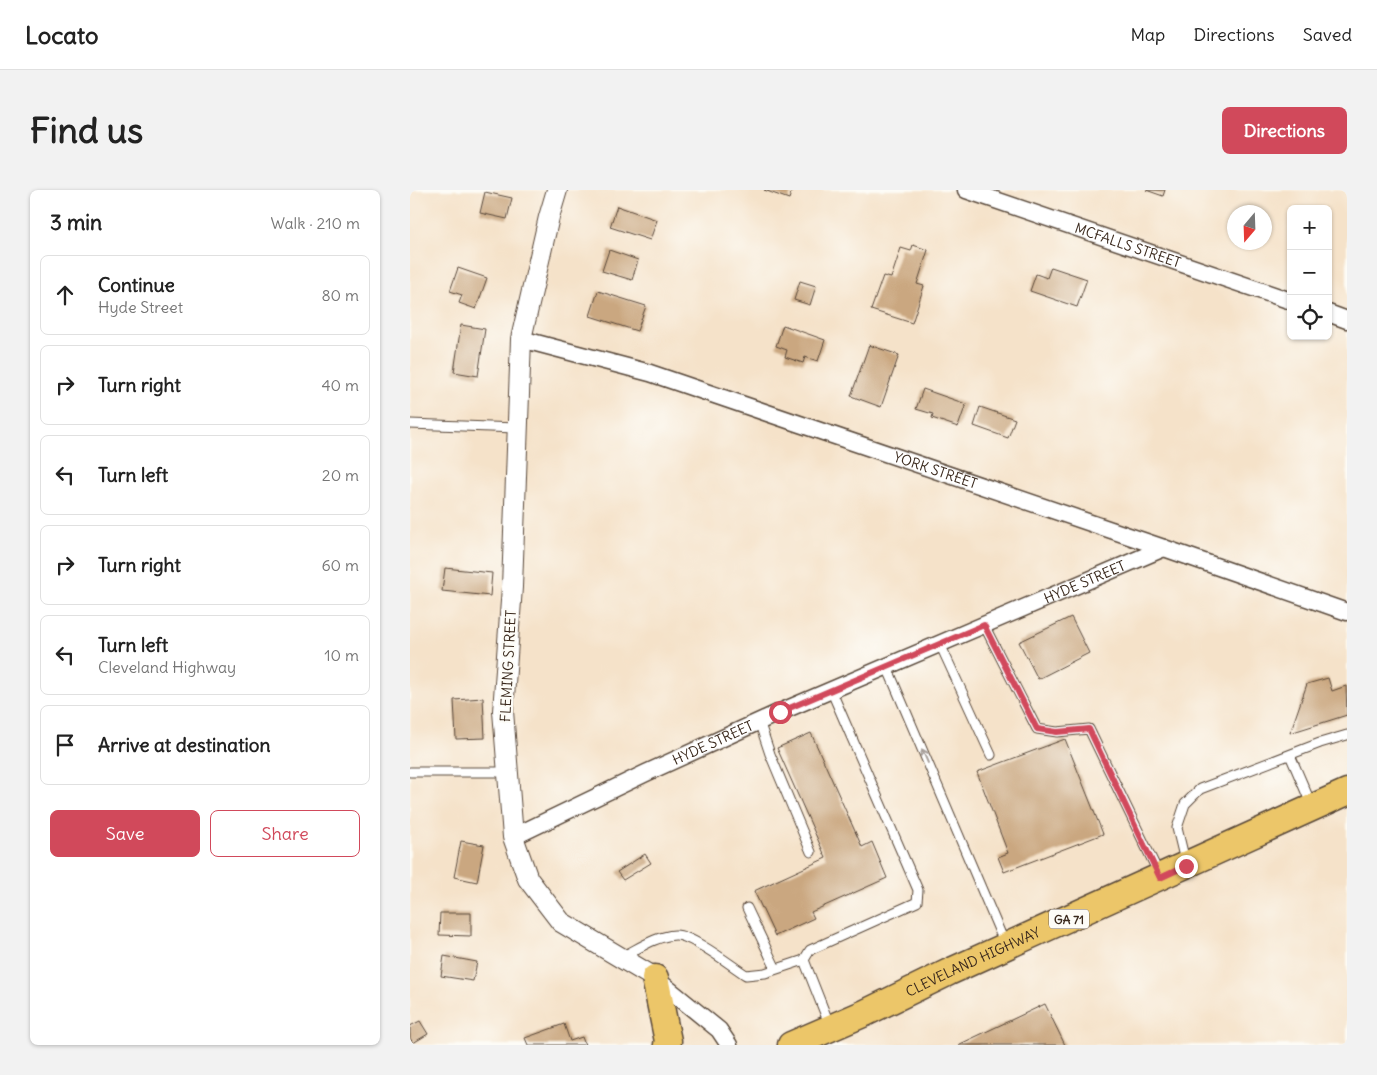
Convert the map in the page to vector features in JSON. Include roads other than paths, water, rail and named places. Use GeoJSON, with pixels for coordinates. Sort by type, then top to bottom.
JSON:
{"type":"FeatureCollection","features":[{"type":"Feature","properties":{"kind":"main road","name":"CLEVELAND HIGHWAY"},"geometry":{"type":"LineString","coordinates":[[791,1045],[1347,792]]}},
{"type":"Feature","properties":{"kind":"main road"},"geometry":{"type":"LineString","coordinates":[[655,978],[668,1041],[667,1045]]}},
{"type":"Feature","properties":{"kind":"street","name":"FLEMING STREET"},"geometry":{"type":"LineString","coordinates":[[557,190],[521,339],[512,586],[503,711],[513,836],[528,879],[561,922],[655,978],[719,1030],[729,1045]]}},
{"type":"Feature","properties":{"kind":"street","name":"MCFALLS STREET"},"geometry":{"type":"LineString","coordinates":[[966,190],[1287,299]]}},
{"type":"Feature","properties":{"kind":"street"},"geometry":{"type":"LineString","coordinates":[[1332,314],[1347,320]]}},
{"type":"Feature","properties":{"kind":"street","name":"YORK STREET"},"geometry":{"type":"LineString","coordinates":[[521,339],[650,373],[1347,612]]}},
{"type":"Feature","properties":{"kind":"street","name":"HYDE STREET"},"geometry":{"type":"LineString","coordinates":[[513,836],[646,772],[759,721],[1164,548]]}},
{"type":"Feature","properties":{"kind":"lane"},"geometry":{"type":"LineString","coordinates":[[410,424],[517,428]]}},
{"type":"Feature","properties":{"kind":"lane"},"geometry":{"type":"LineString","coordinates":[[984,625],[1037,729],[1057,732],[1089,729],[1160,878]]}},
{"type":"Feature","properties":{"kind":"lane"},"geometry":{"type":"LineString","coordinates":[[940,644],[990,755]]}},
{"type":"Feature","properties":{"kind":"lane"},"geometry":{"type":"LineString","coordinates":[[886,667],[1006,947]]}},
{"type":"Feature","properties":{"kind":"lane"},"geometry":{"type":"LineString","coordinates":[[621,957],[656,940],[677,934],[704,946],[746,975],[765,973],[804,960],[810,950],[917,902],[918,890],[832,690]]}},
{"type":"Feature","properties":{"kind":"lane"},"geometry":{"type":"LineString","coordinates":[[759,721],[770,754],[811,852]]}},
{"type":"Feature","properties":{"kind":"lane"},"geometry":{"type":"LineString","coordinates":[[1186,866],[1178,828],[1185,804],[1200,789],[1347,735]]}},
{"type":"Feature","properties":{"kind":"lane"},"geometry":{"type":"LineString","coordinates":[[1290,755],[1313,808]]}},
{"type":"Feature","properties":{"kind":"lane"},"geometry":{"type":"LineString","coordinates":[[410,772],[508,772]]}},
{"type":"Feature","properties":{"kind":"lane"},"geometry":{"type":"LineString","coordinates":[[747,908],[776,969]]}},
{"type":"Feature","properties":{"kind":"lane"},"geometry":{"type":"LineString","coordinates":[[804,960],[831,1028]]}}]}
